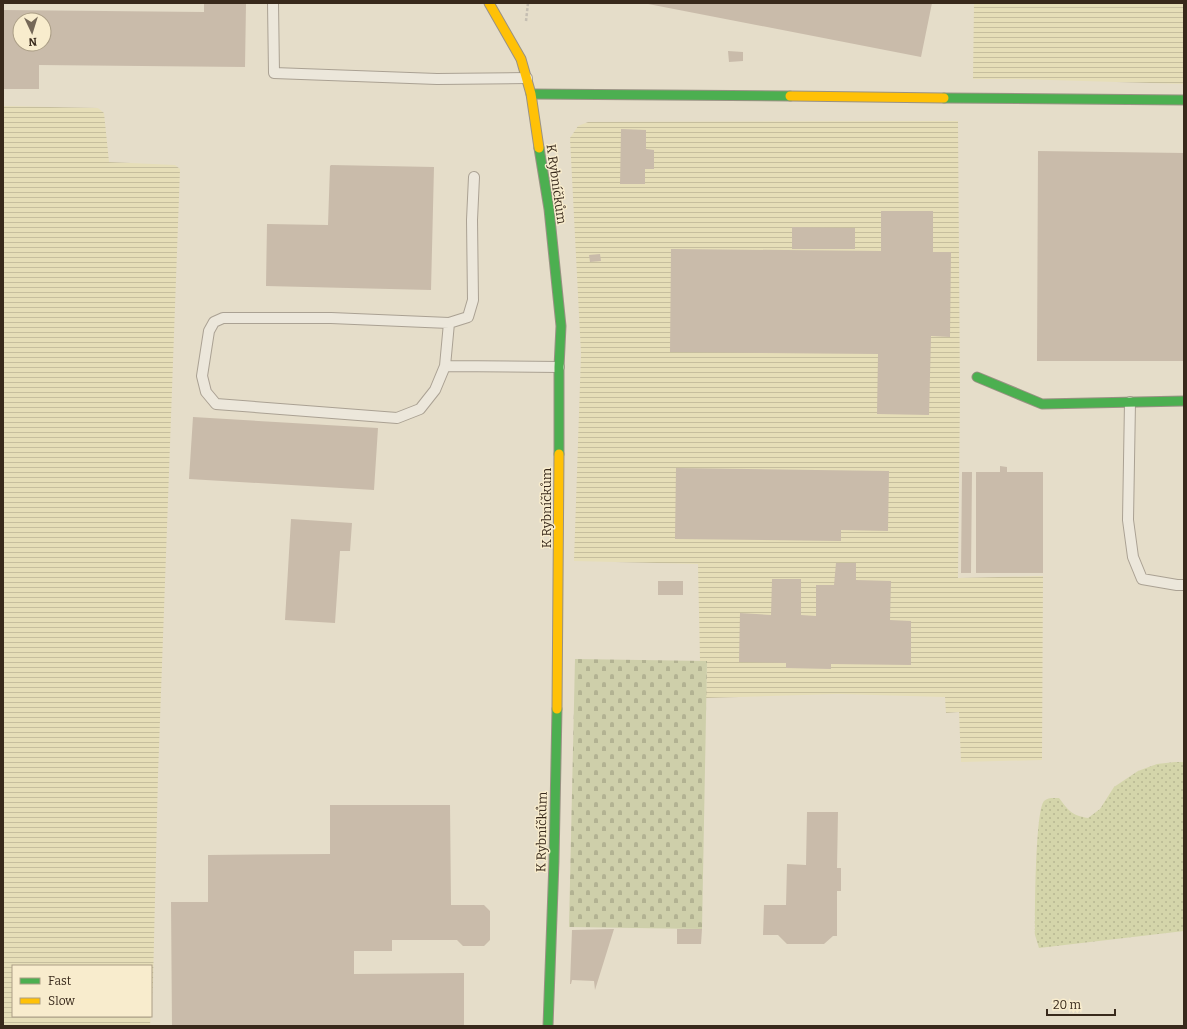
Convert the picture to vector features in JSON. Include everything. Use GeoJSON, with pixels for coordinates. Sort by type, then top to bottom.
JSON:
{"type":"FeatureCollection","features":[{"type":"Feature","properties":{"kind":"street","name":"K Rybníčkům"},"geometry":{"type":"LineString","coordinates":[[489,3],[521,59],[531,94],[548,209],[561,326],[559,366],[558,638],[548,1026]]}},
{"type":"Feature","properties":{"kind":"street"},"geometry":{"type":"LineString","coordinates":[[531,94],[1184,100]]}},
{"type":"Feature","properties":{"kind":"street"},"geometry":{"type":"LineString","coordinates":[[977,377],[1042,404],[1184,401]]}},
{"type":"Feature","properties":{"kind":"lane"},"geometry":{"type":"LineString","coordinates":[[273,3],[274,73],[437,79],[527,78]]}},
{"type":"Feature","properties":{"kind":"lane"},"geometry":{"type":"LineString","coordinates":[[449,323],[445,366],[435,390],[420,409],[397,418],[216,404],[206,392],[202,376],[209,331],[214,322],[222,318],[331,318],[449,323],[468,317],[473,300],[472,220],[474,176]]}},
{"type":"Feature","properties":{"kind":"lane"},"geometry":{"type":"LineString","coordinates":[[445,366],[559,366]]}},
{"type":"Feature","properties":{"kind":"lane"},"geometry":{"type":"LineString","coordinates":[[1130,402],[1128,520],[1133,557],[1142,579],[1184,585]]}},
{"type":"Feature","properties":{"kind":"shaded area"},"geometry":{"type":"Polygon","coordinates":[[[974,3],[1184,3],[1184,84],[973,79],[974,3]]]}},
{"type":"Feature","properties":{"kind":"shaded area"},"geometry":{"type":"Polygon","coordinates":[[[3,106],[98,108],[104,113],[109,162],[175,165],[180,169],[158,775],[152,996],[152,965],[12,965],[12,1017],[151,1017],[150,1026],[3,1026],[3,106]]]}},
{"type":"Feature","properties":{"kind":"shaded area"},"geometry":{"type":"Polygon","coordinates":[[[958,121],[960,396],[958,578],[1043,576],[1042,760],[961,762],[959,712],[946,713],[945,697],[838,694],[706,698],[707,662],[700,661],[698,564],[574,561],[581,354],[570,138],[578,126],[588,122],[958,121]]]}},
{"type":"Feature","properties":{"kind":"green space"},"geometry":{"type":"Polygon","coordinates":[[[575,659],[707,661],[702,929],[569,927],[575,659]]]}},
{"type":"Feature","properties":{"kind":"green space"},"geometry":{"type":"Polygon","coordinates":[[[1184,762],[1184,931],[1039,948],[1035,935],[1036,865],[1039,823],[1044,801],[1049,798],[1059,798],[1071,812],[1088,818],[1100,809],[1114,787],[1138,771],[1157,764],[1184,762]]]}},
{"type":"Feature","properties":{"kind":"building"},"geometry":{"type":"Polygon","coordinates":[[[204,3],[246,3],[245,67],[39,65],[39,89],[3,89],[3,10],[204,12],[204,3]]]}},
{"type":"Feature","properties":{"kind":"building"},"geometry":{"type":"Polygon","coordinates":[[[643,3],[932,3],[921,57],[643,3]]]}},
{"type":"Feature","properties":{"kind":"building"},"geometry":{"type":"Polygon","coordinates":[[[728,51],[743,52],[743,61],[729,62],[728,51]]]}},
{"type":"Feature","properties":{"kind":"building"},"geometry":{"type":"Polygon","coordinates":[[[621,129],[646,130],[646,149],[654,150],[654,169],[645,169],[645,184],[620,184],[621,129]]]}},
{"type":"Feature","properties":{"kind":"building"},"geometry":{"type":"Polygon","coordinates":[[[1038,151],[1184,153],[1184,361],[1037,361],[1038,151]]]}},
{"type":"Feature","properties":{"kind":"building"},"geometry":{"type":"Polygon","coordinates":[[[331,165],[434,167],[431,290],[266,286],[267,224],[328,225],[331,165]]]}},
{"type":"Feature","properties":{"kind":"building"},"geometry":{"type":"Polygon","coordinates":[[[881,211],[933,211],[933,252],[951,252],[950,337],[931,336],[929,415],[877,414],[878,354],[670,352],[671,249],[881,251],[881,211]]]}},
{"type":"Feature","properties":{"kind":"building"},"geometry":{"type":"Polygon","coordinates":[[[792,227],[855,228],[855,249],[792,249],[792,227]]]}},
{"type":"Feature","properties":{"kind":"building"},"geometry":{"type":"Polygon","coordinates":[[[600,254],[601,261],[590,262],[589,255],[600,254]]]}},
{"type":"Feature","properties":{"kind":"building"},"geometry":{"type":"Polygon","coordinates":[[[193,417],[378,428],[374,490],[189,479],[193,417]]]}},
{"type":"Feature","properties":{"kind":"building"},"geometry":{"type":"Polygon","coordinates":[[[1000,466],[1007,467],[1007,472],[1043,472],[1043,573],[976,573],[976,472],[1000,472],[1000,466]]]}},
{"type":"Feature","properties":{"kind":"building"},"geometry":{"type":"Polygon","coordinates":[[[676,468],[889,471],[888,531],[841,530],[841,541],[675,539],[676,468]]]}},
{"type":"Feature","properties":{"kind":"building"},"geometry":{"type":"Polygon","coordinates":[[[962,472],[972,472],[971,573],[961,573],[962,472]]]}},
{"type":"Feature","properties":{"kind":"building"},"geometry":{"type":"Polygon","coordinates":[[[291,519],[352,523],[350,551],[340,551],[335,623],[285,620],[291,519]]]}},
{"type":"Feature","properties":{"kind":"building"},"geometry":{"type":"Polygon","coordinates":[[[836,563],[856,563],[856,580],[891,581],[890,620],[911,621],[911,665],[831,664],[831,669],[786,668],[786,663],[739,662],[740,613],[771,615],[772,579],[801,579],[801,615],[816,616],[816,585],[834,585],[836,563]]]}},
{"type":"Feature","properties":{"kind":"building"},"geometry":{"type":"Polygon","coordinates":[[[658,581],[683,581],[683,595],[658,595],[658,581]]]}},
{"type":"Feature","properties":{"kind":"building"},"geometry":{"type":"Polygon","coordinates":[[[330,805],[450,805],[451,905],[484,905],[490,911],[490,940],[484,946],[463,946],[457,940],[392,940],[392,951],[354,951],[354,974],[464,973],[464,1025],[172,1026],[171,902],[208,902],[208,855],[330,854],[330,805]]]}},
{"type":"Feature","properties":{"kind":"building"},"geometry":{"type":"Polygon","coordinates":[[[807,812],[838,812],[837,868],[841,868],[841,891],[837,891],[837,936],[833,936],[824,944],[787,944],[778,935],[763,935],[764,905],[786,905],[787,864],[806,865],[807,812]]]}},
{"type":"Feature","properties":{"kind":"building"},"geometry":{"type":"Polygon","coordinates":[[[614,929],[595,990],[594,981],[572,980],[570,984],[572,930],[614,929]]]}},
{"type":"Feature","properties":{"kind":"building"},"geometry":{"type":"Polygon","coordinates":[[[677,929],[702,929],[701,944],[677,944],[677,929]]]}},
{"type":"Feature","properties":{"kind":"traffic: fast"},"geometry":{"type":"LineString","coordinates":[[531,94],[790,96]]}},
{"type":"Feature","properties":{"kind":"traffic: fast"},"geometry":{"type":"LineString","coordinates":[[944,98],[1184,100]]}},
{"type":"Feature","properties":{"kind":"traffic: fast"},"geometry":{"type":"LineString","coordinates":[[539,148],[549,209],[561,326],[559,367],[559,454]]}},
{"type":"Feature","properties":{"kind":"traffic: fast"},"geometry":{"type":"LineString","coordinates":[[977,377],[1042,404],[1184,401]]}},
{"type":"Feature","properties":{"kind":"traffic: fast"},"geometry":{"type":"LineString","coordinates":[[548,1026],[554,861],[557,709]]}},
{"type":"Feature","properties":{"kind":"traffic: slow"},"geometry":{"type":"LineString","coordinates":[[489,3],[521,59],[531,94],[539,148]]}},
{"type":"Feature","properties":{"kind":"traffic: slow"},"geometry":{"type":"LineString","coordinates":[[790,96],[944,98]]}},
{"type":"Feature","properties":{"kind":"traffic: slow"},"geometry":{"type":"LineString","coordinates":[[557,709],[559,454]]}}]}
